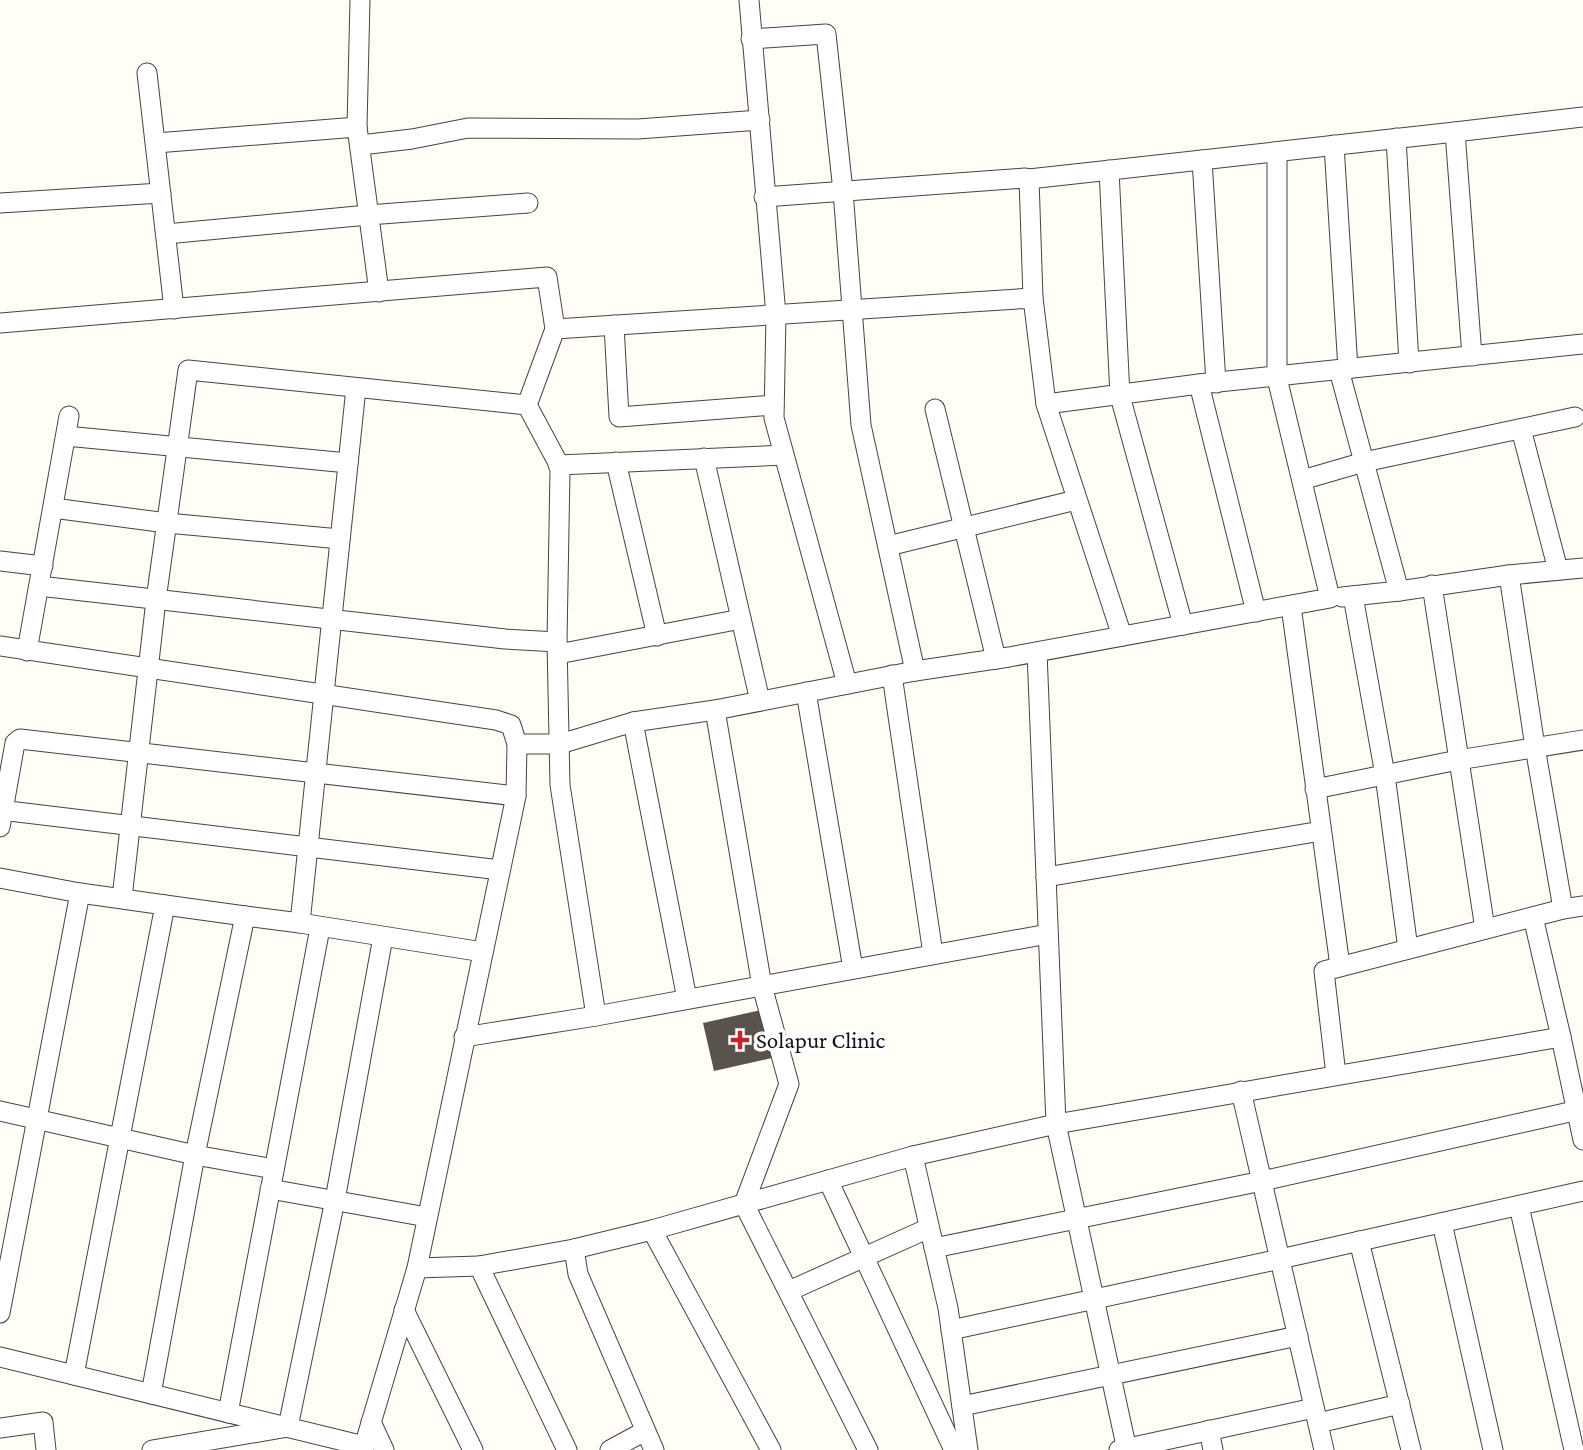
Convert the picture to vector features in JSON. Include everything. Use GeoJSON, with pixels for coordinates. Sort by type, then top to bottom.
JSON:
{"type":"FeatureCollection","features":[{"type":"Feature","properties":{"kind":"street"},"geometry":{"type":"LineString","coordinates":[[360,0],[359,136],[379,292]]}},
{"type":"Feature","properties":{"kind":"street"},"geometry":{"type":"LineString","coordinates":[[749,0],[776,315],[774,418],[847,684]]}},
{"type":"Feature","properties":{"kind":"street"},"geometry":{"type":"LineString","coordinates":[[751,39],[826,34],[843,191],[861,425],[915,671]]}},
{"type":"Feature","properties":{"kind":"street"},"geometry":{"type":"LineString","coordinates":[[147,73],[174,309]]}},
{"type":"Feature","properties":{"kind":"street"},"geometry":{"type":"LineString","coordinates":[[764,197],[1029,179],[1583,117]]}},
{"type":"Feature","properties":{"kind":"street"},"geometry":{"type":"LineString","coordinates":[[156,143],[359,136],[412,139],[468,128],[638,129],[761,120]]}},
{"type":"Feature","properties":{"kind":"street"},"geometry":{"type":"LineString","coordinates":[[1455,132],[1472,356]]}},
{"type":"Feature","properties":{"kind":"street"},"geometry":{"type":"LineString","coordinates":[[1396,138],[1409,363]]}},
{"type":"Feature","properties":{"kind":"street"},"geometry":{"type":"LineString","coordinates":[[1334,145],[1344,370],[1364,463],[1399,591]]}},
{"type":"Feature","properties":{"kind":"street"},"geometry":{"type":"LineString","coordinates":[[1277,152],[1277,378],[1331,598]]}},
{"type":"Feature","properties":{"kind":"street"},"geometry":{"type":"LineString","coordinates":[[1202,160],[1207,384],[1256,612]]}},
{"type":"Feature","properties":{"kind":"street"},"geometry":{"type":"LineString","coordinates":[[1109,170],[1120,396],[1183,625]]}},
{"type":"Feature","properties":{"kind":"street"},"geometry":{"type":"LineString","coordinates":[[1029,179],[1033,298],[1046,404],[1122,636]]}},
{"type":"Feature","properties":{"kind":"street"},"geometry":{"type":"LineString","coordinates":[[0,203],[161,193]]}},
{"type":"Feature","properties":{"kind":"street"},"geometry":{"type":"LineString","coordinates":[[166,234],[528,203]]}},
{"type":"Feature","properties":{"kind":"street"},"geometry":{"type":"LineString","coordinates":[[0,323],[547,277],[555,329],[527,405],[559,465],[557,648],[560,785],[596,1016]]}},
{"type":"Feature","properties":{"kind":"street"},"geometry":{"type":"LineString","coordinates":[[555,329],[1033,298]]}},
{"type":"Feature","properties":{"kind":"street"},"geometry":{"type":"LineString","coordinates":[[614,325],[619,417],[774,405]]}},
{"type":"Feature","properties":{"kind":"street"},"geometry":{"type":"LineString","coordinates":[[1046,404],[1583,344]]}},
{"type":"Feature","properties":{"kind":"street"},"geometry":{"type":"LineString","coordinates":[[121,898],[156,600],[188,370],[527,405]]}},
{"type":"Feature","properties":{"kind":"street"},"geometry":{"type":"LineString","coordinates":[[300,923],[356,388]]}},
{"type":"Feature","properties":{"kind":"street"},"geometry":{"type":"LineString","coordinates":[[935,409],[996,659]]}},
{"type":"Feature","properties":{"kind":"street"},"geometry":{"type":"LineString","coordinates":[[27,651],[69,416]]}},
{"type":"Feature","properties":{"kind":"street"},"geometry":{"type":"LineString","coordinates":[[1302,480],[1364,463],[1575,417]]}},
{"type":"Feature","properties":{"kind":"street"},"geometry":{"type":"LineString","coordinates":[[1521,429],[1558,570]]}},
{"type":"Feature","properties":{"kind":"street"},"geometry":{"type":"LineString","coordinates":[[66,436],[348,463]]}},
{"type":"Feature","properties":{"kind":"street"},"geometry":{"type":"LineString","coordinates":[[559,465],[784,455]]}},
{"type":"Feature","properties":{"kind":"street"},"geometry":{"type":"LineString","coordinates":[[704,458],[760,701]]}},
{"type":"Feature","properties":{"kind":"street"},"geometry":{"type":"LineString","coordinates":[[616,463],[657,636]]}},
{"type":"Feature","properties":{"kind":"street"},"geometry":{"type":"LineString","coordinates":[[888,546],[1076,500]]}},
{"type":"Feature","properties":{"kind":"street"},"geometry":{"type":"LineString","coordinates":[[53,508],[167,523],[340,539]]}},
{"type":"Feature","properties":{"kind":"street"},"geometry":{"type":"LineString","coordinates":[[0,561],[43,566]]}},
{"type":"Feature","properties":{"kind":"street"},"geometry":{"type":"LineString","coordinates":[[517,744],[560,744],[633,722],[715,710],[892,675],[1037,652],[1331,598],[1583,568]]}},
{"type":"Feature","properties":{"kind":"street"},"geometry":{"type":"LineString","coordinates":[[1336,1075],[1324,971],[1573,908],[1535,747],[1509,575]]}},
{"type":"Feature","properties":{"kind":"street"},"geometry":{"type":"LineString","coordinates":[[1432,585],[1485,929]]}},
{"type":"Feature","properties":{"kind":"street"},"geometry":{"type":"LineString","coordinates":[[39,586],[505,639],[557,648],[657,636],[741,619]]}},
{"type":"Feature","properties":{"kind":"street"},"geometry":{"type":"LineString","coordinates":[[1353,596],[1385,775],[1408,949]]}},
{"type":"Feature","properties":{"kind":"street"},"geometry":{"type":"LineString","coordinates":[[1291,606],[1340,966]]}},
{"type":"Feature","properties":{"kind":"street"},"geometry":{"type":"LineString","coordinates":[[0,646],[496,720],[512,724],[517,744],[516,796],[416,1268],[363,1448],[289,1427],[0,1357]]}},
{"type":"Feature","properties":{"kind":"street"},"geometry":{"type":"LineString","coordinates":[[1037,652],[1056,1124],[1124,1449],[1209,1430],[1400,1404]]}},
{"type":"Feature","properties":{"kind":"street"},"geometry":{"type":"LineString","coordinates":[[892,675],[933,954]]}},
{"type":"Feature","properties":{"kind":"street"},"geometry":{"type":"LineString","coordinates":[[806,692],[853,969]]}},
{"type":"Feature","properties":{"kind":"street"},"geometry":{"type":"LineString","coordinates":[[715,710],[762,986],[789,1084],[744,1204],[868,1450]]}},
{"type":"Feature","properties":{"kind":"street"},"geometry":{"type":"LineString","coordinates":[[633,722],[687,999]]}},
{"type":"Feature","properties":{"kind":"street"},"geometry":{"type":"LineString","coordinates":[[500,870],[130,825],[1,816],[18,739],[516,796]]}},
{"type":"Feature","properties":{"kind":"street"},"geometry":{"type":"LineString","coordinates":[[1315,789],[1458,760],[1583,740]]}},
{"type":"Feature","properties":{"kind":"street"},"geometry":{"type":"LineString","coordinates":[[1046,877],[1321,831]]}},
{"type":"Feature","properties":{"kind":"street"},"geometry":{"type":"LineString","coordinates":[[0,878],[80,893],[300,923],[483,952]]}},
{"type":"Feature","properties":{"kind":"street"},"geometry":{"type":"LineString","coordinates":[[0,1313],[80,893]]}},
{"type":"Feature","properties":{"kind":"street"},"geometry":{"type":"LineString","coordinates":[[75,1375],[165,905]]}},
{"type":"Feature","properties":{"kind":"street"},"geometry":{"type":"LineString","coordinates":[[151,1394],[195,1156],[245,916]]}},
{"type":"Feature","properties":{"kind":"street"},"geometry":{"type":"LineString","coordinates":[[1533,917],[1580,1110],[1583,1140]]}},
{"type":"Feature","properties":{"kind":"street"},"geometry":{"type":"LineString","coordinates":[[228,1413],[320,928]]}},
{"type":"Feature","properties":{"kind":"street"},"geometry":{"type":"LineString","coordinates":[[464,1037],[596,1016],[1048,934]]}},
{"type":"Feature","properties":{"kind":"street"},"geometry":{"type":"LineString","coordinates":[[289,1427],[335,1200],[383,937]]}},
{"type":"Feature","properties":{"kind":"street"},"geometry":{"type":"LineString","coordinates":[[416,1268],[479,1266],[573,1250],[913,1156],[1056,1124],[1561,1037]]}},
{"type":"Feature","properties":{"kind":"street"},"geometry":{"type":"LineString","coordinates":[[1241,1091],[1324,1450]]}},
{"type":"Feature","properties":{"kind":"street"},"geometry":{"type":"LineString","coordinates":[[934,1248],[1262,1181],[1580,1110]]}},
{"type":"Feature","properties":{"kind":"street"},"geometry":{"type":"LineString","coordinates":[[0,1111],[195,1156],[274,1169]]}},
{"type":"Feature","properties":{"kind":"street"},"geometry":{"type":"LineString","coordinates":[[913,1156],[951,1330],[962,1406],[958,1447]]}},
{"type":"Feature","properties":{"kind":"street"},"geometry":{"type":"LineString","coordinates":[[828,1180],[958,1447]]}},
{"type":"Feature","properties":{"kind":"street"},"geometry":{"type":"LineString","coordinates":[[270,1189],[427,1217]]}},
{"type":"Feature","properties":{"kind":"street"},"geometry":{"type":"LineString","coordinates":[[951,1330],[1583,1191]]}},
{"type":"Feature","properties":{"kind":"street"},"geometry":{"type":"LineString","coordinates":[[1519,1206],[1574,1450]]}},
{"type":"Feature","properties":{"kind":"street"},"geometry":{"type":"LineString","coordinates":[[1442,1223],[1493,1450]]}},
{"type":"Feature","properties":{"kind":"street"},"geometry":{"type":"LineString","coordinates":[[789,1291],[929,1228]]}},
{"type":"Feature","properties":{"kind":"street"},"geometry":{"type":"LineString","coordinates":[[652,1230],[771,1450]]}},
{"type":"Feature","properties":{"kind":"street"},"geometry":{"type":"LineString","coordinates":[[1359,1241],[1411,1450]]}},
{"type":"Feature","properties":{"kind":"street"},"geometry":{"type":"LineString","coordinates":[[573,1250],[578,1274],[654,1450]]}},
{"type":"Feature","properties":{"kind":"street"},"geometry":{"type":"LineString","coordinates":[[479,1266],[567,1450]]}},
{"type":"Feature","properties":{"kind":"street"},"geometry":{"type":"LineString","coordinates":[[404,1310],[473,1450]]}},
{"type":"Feature","properties":{"kind":"street"},"geometry":{"type":"LineString","coordinates":[[962,1406],[1298,1335]]}},
{"type":"Feature","properties":{"kind":"street"},"geometry":{"type":"LineString","coordinates":[[0,1428],[43,1422],[46,1450]]}},
{"type":"Feature","properties":{"kind":"street"},"geometry":{"type":"LineString","coordinates":[[371,1422],[384,1450]]}},
{"type":"Feature","properties":{"kind":"street"},"geometry":{"type":"LineString","coordinates":[[152,1450],[289,1427]]}},
{"type":"Feature","properties":{"kind":"street"},"geometry":{"type":"LineString","coordinates":[[1209,1430],[1213,1450]]}},
{"type":"Feature","properties":{"kind":"street"},"geometry":{"type":"LineString","coordinates":[[610,1450],[645,1432]]}},
{"type":"Feature","properties":{"kind":"street"},"geometry":{"type":"LineString","coordinates":[[932,1450],[958,1447]]}},
{"type":"Feature","properties":{"kind":"building"},"geometry":{"type":"Polygon","coordinates":[[[761,1010],[772,1058],[714,1071],[703,1023],[761,1010]]]}},
{"type":"Feature","properties":{"kind":"place","name":"Solapur Clinic"},"geometry":{"type":"Point","coordinates":[740,1040]}}]}
